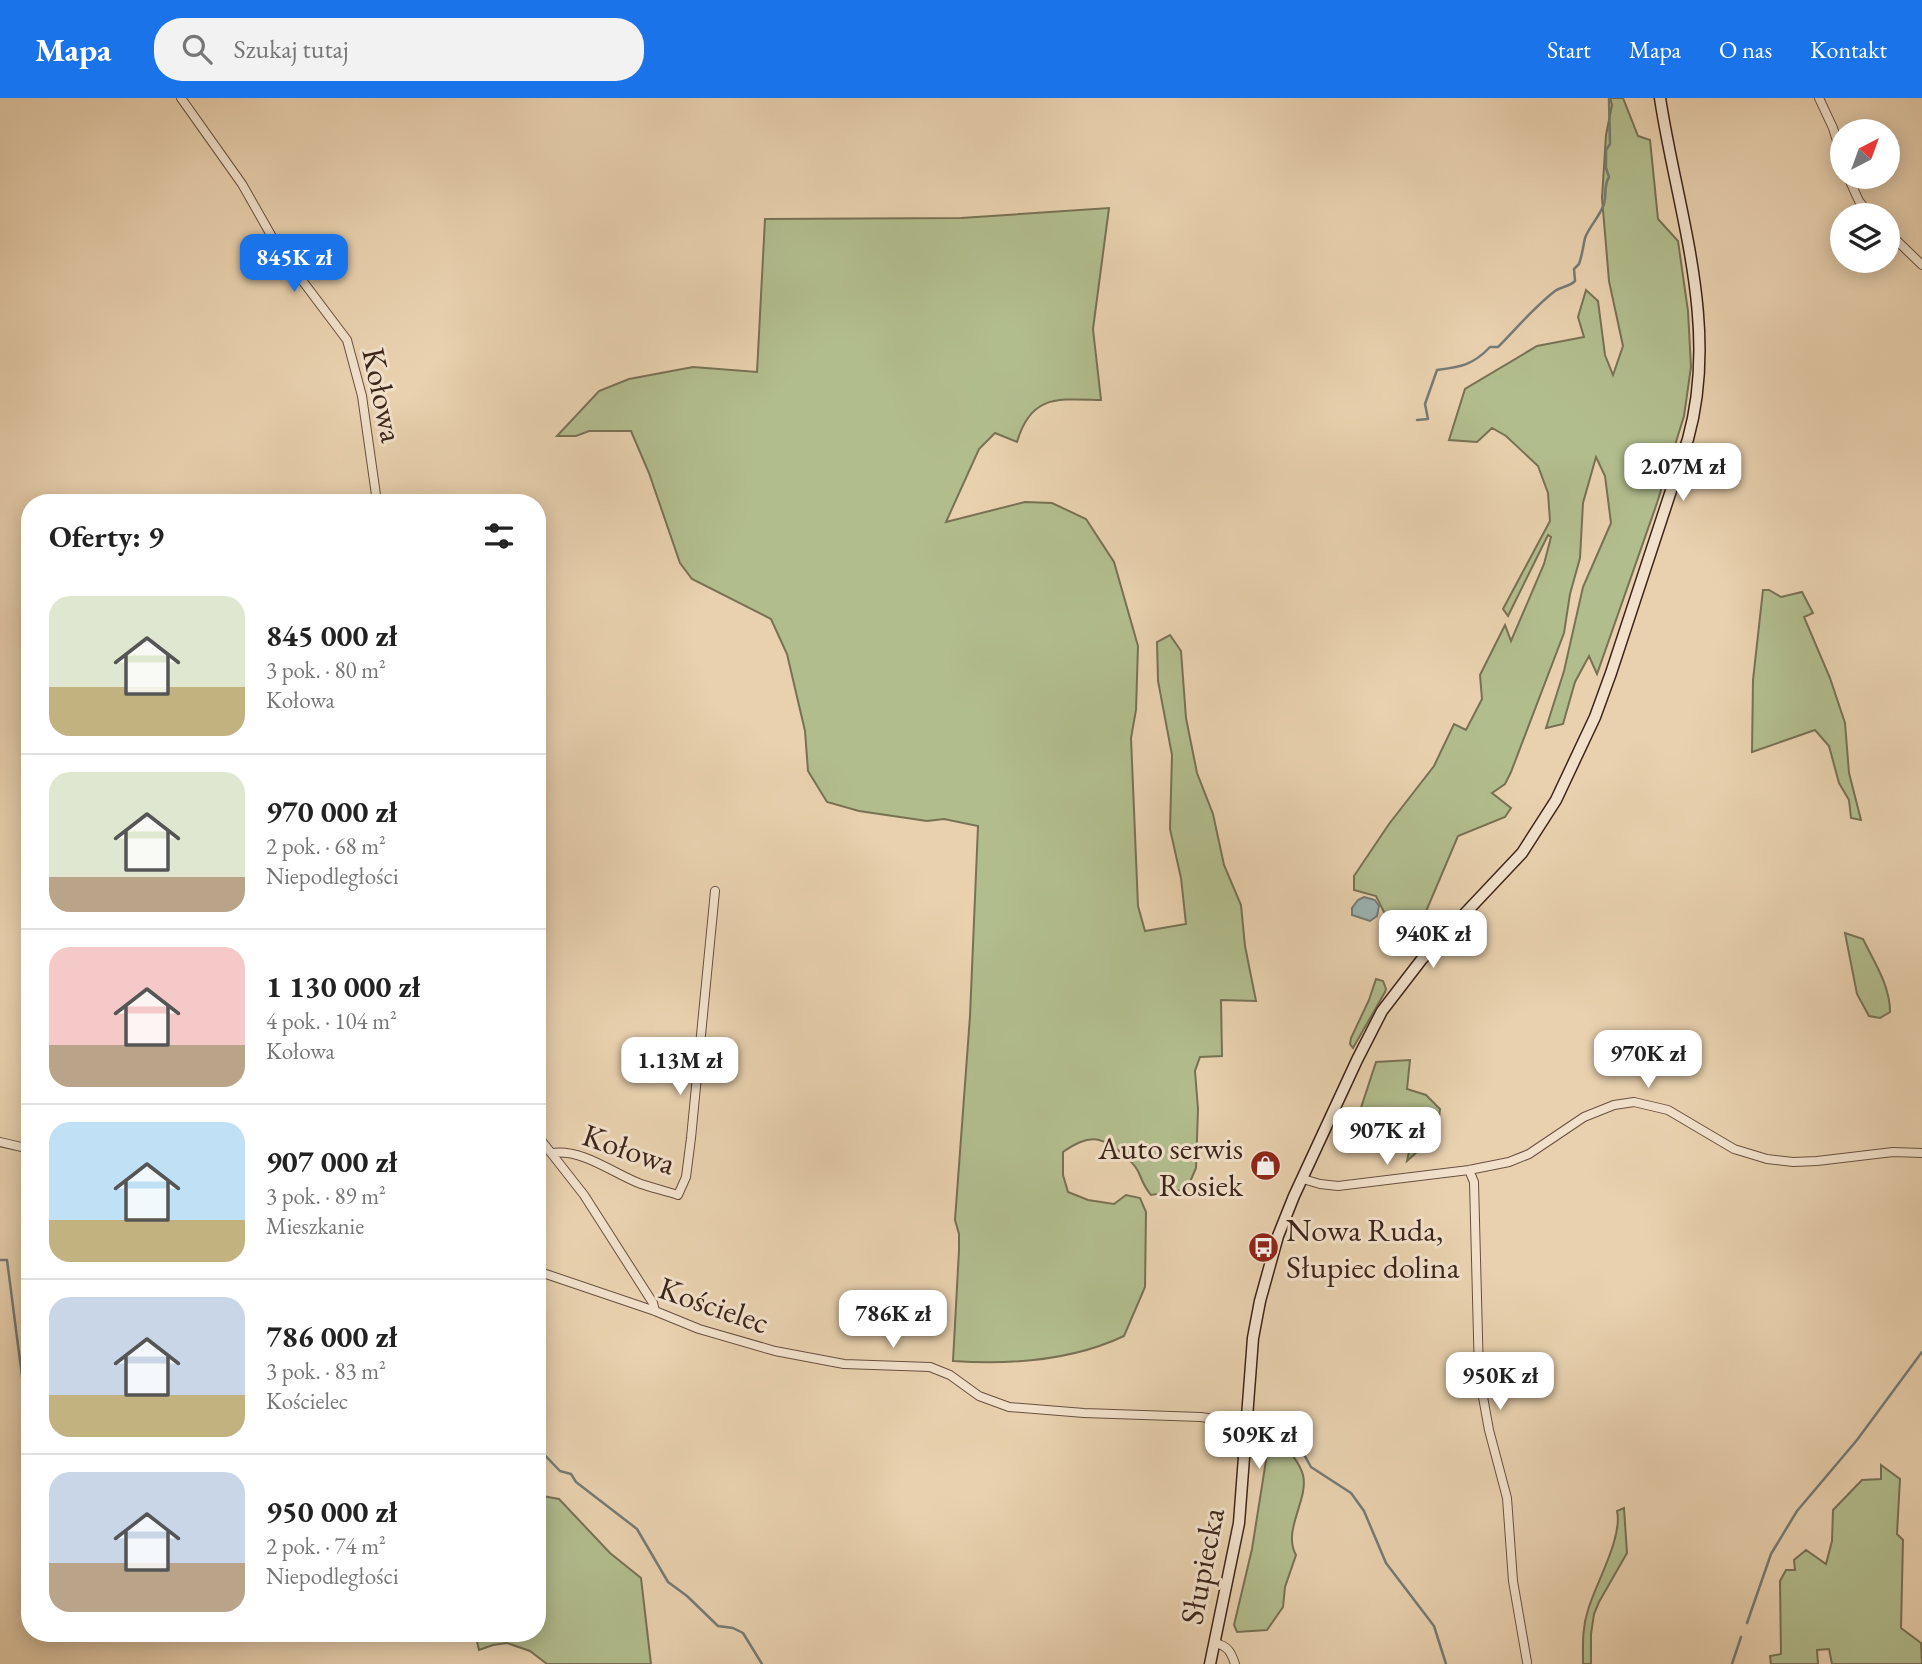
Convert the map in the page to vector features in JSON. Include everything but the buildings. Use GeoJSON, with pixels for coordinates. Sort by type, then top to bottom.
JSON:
{"type":"FeatureCollection","features":[{"type":"Feature","properties":{"kind":"main road","name":"Słupiecka"},"geometry":{"type":"LineString","coordinates":[[1210,1664],[1239,1523],[1253,1338],[1267,1270],[1285,1217],[1382,1011],[1422,959],[1522,853],[1548,814],[1595,717],[1687,440],[1699,382],[1700,342],[1694,281],[1660,98]]}},
{"type":"Feature","properties":{"kind":"street","name":"Kołowa"},"geometry":{"type":"LineString","coordinates":[[181,98],[242,184],[280,251],[347,340],[355,362],[368,426],[376,494]]}},
{"type":"Feature","properties":{"kind":"street"},"geometry":{"type":"LineString","coordinates":[[1819,98],[1830,122]]}},
{"type":"Feature","properties":{"kind":"street"},"geometry":{"type":"LineString","coordinates":[[1900,244],[1922,265]]}},
{"type":"Feature","properties":{"kind":"street","name":"Kołowa"},"geometry":{"type":"LineString","coordinates":[[552,1153],[578,1154],[642,1184],[678,1195],[686,1177],[691,1138],[715,891]]}},
{"type":"Feature","properties":{"kind":"street"},"geometry":{"type":"LineString","coordinates":[[1303,1179],[1338,1186],[1469,1170],[1509,1162],[1529,1154],[1584,1117],[1614,1105],[1633,1102],[1668,1110],[1734,1149],[1767,1159],[1793,1162],[1893,1152],[1922,1153]]}},
{"type":"Feature","properties":{"kind":"street"},"geometry":{"type":"LineString","coordinates":[[0,1142],[21,1147]]}},
{"type":"Feature","properties":{"kind":"street","name":"Kołowa"},"geometry":{"type":"LineString","coordinates":[[546,1146],[584,1195],[653,1303],[655,1311]]}},
{"type":"Feature","properties":{"kind":"street"},"geometry":{"type":"LineString","coordinates":[[1469,1170],[1474,1182],[1479,1375],[1489,1430],[1507,1498],[1513,1581],[1527,1662]]}},
{"type":"Feature","properties":{"kind":"street","name":"Kościelec"},"geometry":{"type":"LineString","coordinates":[[546,1274],[736,1341],[809,1359],[844,1364],[930,1367],[950,1375],[979,1396],[1009,1407],[1201,1418],[1246,1424]]}},
{"type":"Feature","properties":{"kind":"street"},"geometry":{"type":"LineString","coordinates":[[1215,1643],[1229,1649],[1235,1664]]}},
{"type":"Feature","properties":{"kind":"green space"},"geometry":{"type":"Polygon","coordinates":[[[1610,98],[1623,98],[1638,136],[1650,140],[1658,219],[1678,241],[1688,311],[1691,367],[1684,416],[1657,503],[1597,674],[1589,656],[1575,682],[1563,724],[1546,728],[1564,671],[1583,587],[1611,523],[1605,476],[1596,457],[1583,503],[1580,558],[1570,594],[1564,633],[1511,772],[1505,784],[1492,793],[1511,808],[1505,817],[1458,836],[1427,909],[1428,927],[1410,929],[1390,924],[1376,896],[1354,890],[1354,876],[1389,824],[1434,766],[1454,724],[1466,730],[1482,699],[1480,675],[1505,625],[1511,641],[1544,564],[1551,537],[1548,535],[1508,616],[1503,609],[1550,521],[1548,493],[1538,466],[1506,436],[1492,428],[1477,442],[1449,440],[1465,389],[1537,346],[1584,337],[1578,317],[1586,290],[1598,301],[1605,355],[1613,375],[1623,346],[1609,281],[1602,198],[1606,135],[1612,105],[1610,98]]]}},
{"type":"Feature","properties":{"kind":"green space"},"geometry":{"type":"Polygon","coordinates":[[[1109,208],[1093,329],[1101,400],[1059,400],[1038,407],[1023,426],[1017,442],[995,433],[979,449],[946,522],[1025,502],[1052,503],[1086,519],[1114,562],[1138,646],[1136,710],[1131,738],[1138,906],[1145,931],[1186,924],[1181,878],[1170,829],[1172,755],[1158,681],[1157,642],[1170,635],[1181,651],[1186,718],[1197,773],[1213,814],[1224,865],[1241,905],[1245,946],[1256,1001],[1221,1000],[1222,1056],[1200,1057],[1195,1071],[1198,1109],[1196,1168],[1187,1189],[1151,1195],[1131,1162],[1115,1148],[1099,1140],[1075,1144],[1063,1152],[1063,1175],[1068,1192],[1088,1200],[1114,1204],[1126,1195],[1140,1198],[1146,1212],[1145,1287],[1124,1336],[1062,1356],[1019,1361],[953,1361],[959,1250],[959,1234],[955,1220],[970,1016],[978,826],[944,819],[927,821],[859,811],[827,802],[808,771],[805,731],[787,654],[771,619],[692,579],[680,563],[649,473],[631,431],[589,431],[576,436],[557,436],[599,391],[629,379],[693,367],[757,372],[765,219],[961,218],[1109,208]]]}},
{"type":"Feature","properties":{"kind":"green space"},"geometry":{"type":"Polygon","coordinates":[[[1763,590],[1769,590],[1781,597],[1802,592],[1813,613],[1804,617],[1830,678],[1845,723],[1849,773],[1861,820],[1851,818],[1849,800],[1839,783],[1829,746],[1815,730],[1752,752],[1753,680],[1763,590]]]}},
{"type":"Feature","properties":{"kind":"green space"},"geometry":{"type":"Polygon","coordinates":[[[1845,933],[1863,939],[1881,974],[1890,1012],[1880,1018],[1869,1016],[1857,994],[1845,933]]]}},
{"type":"Feature","properties":{"kind":"green space"},"geometry":{"type":"Polygon","coordinates":[[[1376,979],[1383,981],[1385,992],[1353,1048],[1350,1044],[1351,1038],[1376,979]]]}},
{"type":"Feature","properties":{"kind":"green space"},"geometry":{"type":"Polygon","coordinates":[[[1410,1060],[1407,1089],[1426,1095],[1440,1109],[1437,1134],[1407,1161],[1412,1138],[1409,1122],[1395,1114],[1377,1120],[1357,1120],[1376,1062],[1410,1060]]]}},
{"type":"Feature","properties":{"kind":"green space"},"geometry":{"type":"Polygon","coordinates":[[[1275,1435],[1295,1459],[1303,1475],[1304,1485],[1292,1535],[1296,1555],[1285,1587],[1283,1607],[1267,1630],[1237,1632],[1234,1625],[1252,1549],[1267,1454],[1275,1435]]]}},
{"type":"Feature","properties":{"kind":"green space"},"geometry":{"type":"Polygon","coordinates":[[[1881,1465],[1900,1479],[1897,1534],[1903,1540],[1901,1628],[1921,1643],[1922,1664],[1832,1664],[1829,1649],[1817,1650],[1818,1664],[1771,1664],[1770,1656],[1781,1654],[1780,1581],[1786,1570],[1795,1570],[1794,1560],[1806,1550],[1826,1564],[1832,1541],[1833,1510],[1862,1480],[1881,1479],[1881,1465]]]}},
{"type":"Feature","properties":{"kind":"green space"},"geometry":{"type":"Polygon","coordinates":[[[546,1497],[559,1499],[610,1553],[641,1578],[651,1664],[547,1664],[530,1651],[507,1643],[479,1650],[477,1642],[546,1642],[546,1497]]]}},
{"type":"Feature","properties":{"kind":"green space"},"geometry":{"type":"Polygon","coordinates":[[[1624,1508],[1627,1553],[1594,1614],[1591,1664],[1583,1664],[1586,1617],[1613,1547],[1618,1522],[1617,1511],[1624,1508]]]}},
{"type":"Feature","properties":{"kind":"water"},"geometry":{"type":"Polygon","coordinates":[[[1364,897],[1375,900],[1379,906],[1377,916],[1370,921],[1352,915],[1352,908],[1364,897]]]}},
{"type":"Feature","properties":{"kind":"waterway"},"geometry":{"type":"LineString","coordinates":[[1417,420],[1428,419],[1425,404],[1437,370],[1466,364],[1490,347],[1498,347],[1547,297],[1575,281],[1574,269],[1579,264],[1585,238],[1605,200],[1609,177],[1606,168],[1606,150],[1610,144],[1609,98]]}},
{"type":"Feature","properties":{"kind":"waterway"},"geometry":{"type":"LineString","coordinates":[[0,1260],[7,1260],[21,1368]]}},
{"type":"Feature","properties":{"kind":"waterway"},"geometry":{"type":"LineString","coordinates":[[1747,1623],[1771,1554],[1797,1511],[1857,1440],[1922,1352]]}},
{"type":"Feature","properties":{"kind":"waterway"},"geometry":{"type":"LineString","coordinates":[[1275,1413],[1297,1442],[1311,1467],[1351,1493],[1364,1511],[1386,1563],[1434,1626],[1446,1664]]}},
{"type":"Feature","properties":{"kind":"waterway"},"geometry":{"type":"LineString","coordinates":[[546,1456],[560,1471],[571,1474],[576,1482],[637,1529],[668,1582],[718,1626],[733,1628],[743,1633],[762,1664]]}},
{"type":"Feature","properties":{"kind":"waterway"},"geometry":{"type":"LineString","coordinates":[[1732,1664],[1741,1637]]}},
{"type":"Feature","properties":{"kind":"place","name":"Auto serwis Rosiek"},"geometry":{"type":"Point","coordinates":[1266,1166]}},
{"type":"Feature","properties":{"kind":"place","name":"Nowa Ruda, Słupiec dolina"},"geometry":{"type":"Point","coordinates":[1263,1248]}}]}
